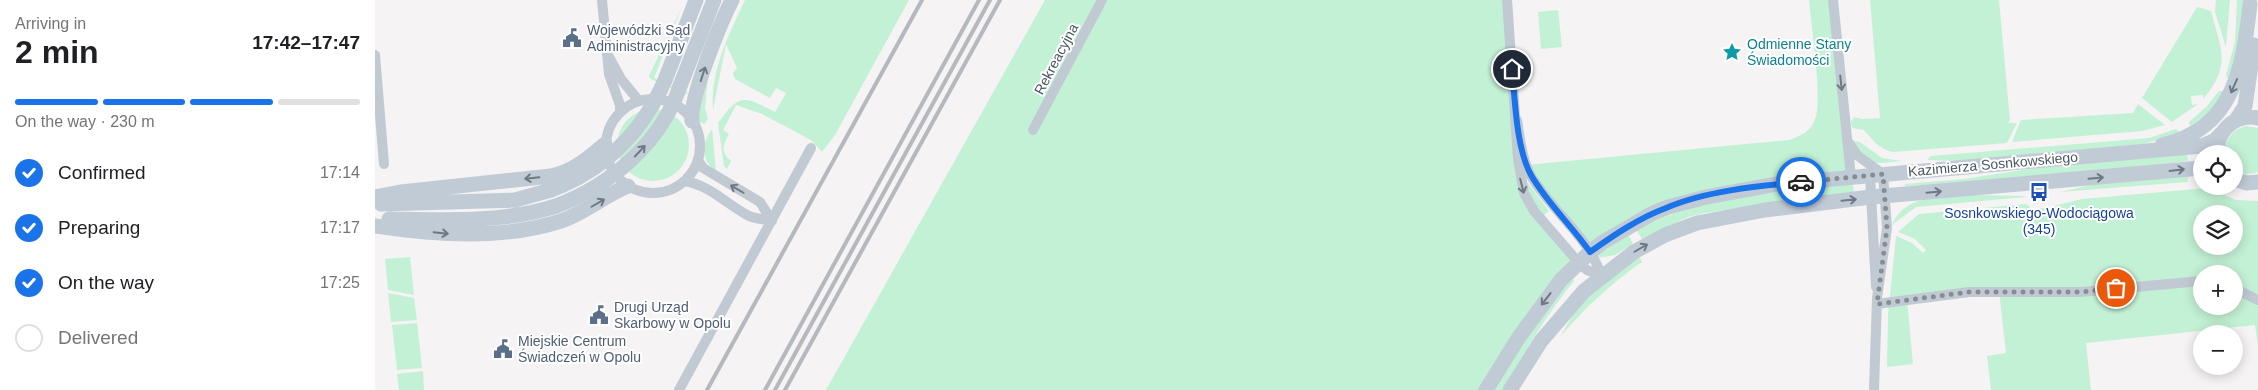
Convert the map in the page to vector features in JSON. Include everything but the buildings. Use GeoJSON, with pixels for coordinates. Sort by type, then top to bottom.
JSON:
{"type":"FeatureCollection","features":[{"type":"Feature","properties":{"kind":"street"},"geometry":{"type":"LineString","coordinates":[[602,0],[609,74],[620,112]]}},
{"type":"Feature","properties":{"kind":"street"},"geometry":{"type":"LineString","coordinates":[[375,204],[515,200],[568,184],[600,165],[625,142],[646,117],[665,80],[696,0]]}},
{"type":"Feature","properties":{"kind":"street"},"geometry":{"type":"LineString","coordinates":[[375,219],[504,218],[537,212],[556,206],[608,180],[626,165],[654,134],[665,118],[680,86],[714,0]]}},
{"type":"Feature","properties":{"kind":"street"},"geometry":{"type":"LineString","coordinates":[[693,121],[682,110],[669,102],[654,99],[639,101],[620,112],[608,132],[605,144],[609,163],[617,176],[628,186],[639,191],[663,192],[684,181],[692,171],[698,160],[699,140],[693,121],[693,106],[721,23],[732,0]]}},
{"type":"Feature","properties":{"kind":"street","name":"Rekreacyjna"},"geometry":{"type":"LineString","coordinates":[[1033,130],[1102,0]]}},
{"type":"Feature","properties":{"kind":"street"},"geometry":{"type":"LineString","coordinates":[[1507,0],[1517,120],[1519,173],[1527,200],[1579,263],[1587,270],[1601,276]]}},
{"type":"Feature","properties":{"kind":"street"},"geometry":{"type":"LineString","coordinates":[[1833,0],[1851,177]]}},
{"type":"Feature","properties":{"kind":"street"},"geometry":{"type":"LineString","coordinates":[[2236,120],[2245,106],[2255,50],[2250,2]]}},
{"type":"Feature","properties":{"kind":"street"},"geometry":{"type":"LineString","coordinates":[[2130,152],[2166,144],[2183,137],[2213,117],[2225,104],[2239,74],[2245,53],[2250,2]]}},
{"type":"Feature","properties":{"kind":"street"},"geometry":{"type":"LineString","coordinates":[[606,52],[621,79],[639,101]]}},
{"type":"Feature","properties":{"kind":"street"},"geometry":{"type":"LineString","coordinates":[[375,55],[384,164]]}},
{"type":"Feature","properties":{"kind":"street"},"geometry":{"type":"LineString","coordinates":[[2236,120],[2248,117],[2258,118]]}},
{"type":"Feature","properties":{"kind":"street"},"geometry":{"type":"LineString","coordinates":[[1517,120],[1526,165],[1530,174],[1590,252],[1601,276]]}},
{"type":"Feature","properties":{"kind":"street","name":"Kazimierza Sosnkowskiego"},"geometry":{"type":"LineString","coordinates":[[1486,390],[1543,302],[1561,280],[1590,252],[1653,213],[1685,201],[1777,184],[2202,146],[2214,141],[2227,126],[2236,120]]}},
{"type":"Feature","properties":{"kind":"street"},"geometry":{"type":"LineString","coordinates":[[2219,145],[2221,134]]}},
{"type":"Feature","properties":{"kind":"street"},"geometry":{"type":"LineString","coordinates":[[1847,140],[1859,156],[1877,174],[1878,197],[1874,274],[1877,301],[1874,390]]}},
{"type":"Feature","properties":{"kind":"street"},"geometry":{"type":"LineString","coordinates":[[375,197],[401,192],[563,174],[581,164],[605,144]]}},
{"type":"Feature","properties":{"kind":"street"},"geometry":{"type":"LineString","coordinates":[[679,390],[811,148]]}},
{"type":"Feature","properties":{"kind":"street"},"geometry":{"type":"LineString","coordinates":[[698,160],[703,168],[760,202],[772,221]]}},
{"type":"Feature","properties":{"kind":"street","name":"Kazimierza Sosnkowskiego"},"geometry":{"type":"LineString","coordinates":[[1511,390],[1541,341],[1574,301],[1601,276],[1649,243],[1697,223],[1765,210],[1878,197],[2193,169]]}},
{"type":"Feature","properties":{"kind":"street"},"geometry":{"type":"LineString","coordinates":[[684,181],[695,183],[711,190],[750,217],[772,221]]}},
{"type":"Feature","properties":{"kind":"street"},"geometry":{"type":"LineString","coordinates":[[2243,182],[2258,182]]}},
{"type":"Feature","properties":{"kind":"street"},"geometry":{"type":"LineString","coordinates":[[375,226],[450,234],[495,233],[535,228],[562,221],[628,186]]}},
{"type":"Feature","properties":{"kind":"street"},"geometry":{"type":"LineString","coordinates":[[1877,301],[1969,292],[2081,292],[2193,282]]}},
{"type":"Feature","properties":{"kind":"street"},"geometry":{"type":"LineString","coordinates":[[2243,292],[2258,300]]}},
{"type":"Feature","properties":{"kind":"green space"},"geometry":{"type":"Polygon","coordinates":[[[745,0],[909,0],[835,135],[822,152],[811,140],[762,114],[736,105],[723,130],[729,134],[725,142],[724,151],[731,161],[727,169],[724,166],[718,123],[725,113],[737,102],[743,100],[756,103],[775,112],[786,93],[776,88],[770,98],[735,79],[733,73],[737,68],[726,44],[713,110],[714,81],[722,53],[745,0]]]}},
{"type":"Feature","properties":{"kind":"green space"},"geometry":{"type":"Polygon","coordinates":[[[1045,0],[1507,0],[1524,193],[1579,263],[1486,390],[826,390],[1045,0]]]}},
{"type":"Feature","properties":{"kind":"green space"},"geometry":{"type":"Polygon","coordinates":[[[1809,0],[1833,0],[1851,177],[1685,201],[1590,252],[1526,165],[1789,140],[1801,135],[1811,127],[1815,119],[1818,96],[1809,0]]]}},
{"type":"Feature","properties":{"kind":"green space"},"geometry":{"type":"Polygon","coordinates":[[[1870,0],[1999,0],[2010,121],[2007,123],[2017,123],[2007,143],[1893,152],[1888,151],[1873,141],[1864,130],[1852,128],[1851,122],[1854,117],[1862,119],[1880,118],[1870,0]]]}},
{"type":"Feature","properties":{"kind":"green space"},"geometry":{"type":"Polygon","coordinates":[[[2216,0],[2230,0],[2226,47],[2215,12],[2216,0]]]}},
{"type":"Feature","properties":{"kind":"green space"},"geometry":{"type":"Polygon","coordinates":[[[2237,0],[2243,0],[2244,19],[2230,79],[2226,75],[2235,42],[2237,0]]]}},
{"type":"Feature","properties":{"kind":"green space"},"geometry":{"type":"Polygon","coordinates":[[[2197,7],[2211,11],[2221,47],[2221,66],[2212,87],[2203,99],[2203,95],[2191,96],[2192,105],[2198,104],[2172,122],[2142,98],[2197,7]]]}},
{"type":"Feature","properties":{"kind":"green space"},"geometry":{"type":"Polygon","coordinates":[[[681,8],[654,78],[688,92],[686,95],[651,79],[649,76],[681,8]]]}},
{"type":"Feature","properties":{"kind":"green space"},"geometry":{"type":"Polygon","coordinates":[[[1558,10],[1562,47],[1541,49],[1538,12],[1558,10]]]}},
{"type":"Feature","properties":{"kind":"green space"},"geometry":{"type":"Polygon","coordinates":[[[708,76],[705,108],[708,119],[704,124],[699,122],[697,109],[708,76]]]}},
{"type":"Feature","properties":{"kind":"green space"},"geometry":{"type":"Polygon","coordinates":[[[2219,91],[2226,91],[2219,102],[2190,126],[2189,122],[2206,107],[2219,91]]]}},
{"type":"Feature","properties":{"kind":"green space"},"geometry":{"type":"Polygon","coordinates":[[[2138,104],[2165,125],[2142,131],[2012,142],[2021,120],[2133,113],[2138,104]]]}},
{"type":"Feature","properties":{"kind":"green space"},"geometry":{"type":"Polygon","coordinates":[[[653,109],[673,115],[683,125],[689,145],[683,165],[673,175],[653,181],[633,175],[623,165],[617,145],[623,125],[633,115],[653,109]]]}},
{"type":"Feature","properties":{"kind":"green space"},"geometry":{"type":"Polygon","coordinates":[[[2246,126],[2258,128],[2258,172],[2243,173],[2243,145],[2227,145],[2230,136],[2246,126]]]}},
{"type":"Feature","properties":{"kind":"green space"},"geometry":{"type":"Polygon","coordinates":[[[712,129],[716,172],[707,162],[704,152],[704,146],[712,129]]]}},
{"type":"Feature","properties":{"kind":"green space"},"geometry":{"type":"Polygon","coordinates":[[[2176,129],[2180,132],[2166,138],[2142,144],[1959,161],[1927,160],[1931,156],[2149,138],[2176,129]]]}},
{"type":"Feature","properties":{"kind":"green space"},"geometry":{"type":"Polygon","coordinates":[[[1853,141],[1860,142],[1882,158],[1902,161],[1878,163],[1868,160],[1853,141]]]}},
{"type":"Feature","properties":{"kind":"green space"},"geometry":{"type":"Polygon","coordinates":[[[2187,153],[2188,161],[2047,176],[1905,186],[1905,184],[1964,179],[2035,168],[2187,153]]]}},
{"type":"Feature","properties":{"kind":"green space"},"geometry":{"type":"Polygon","coordinates":[[[2189,175],[2187,182],[2060,192],[2096,184],[2189,175]]]}},
{"type":"Feature","properties":{"kind":"green space"},"geometry":{"type":"Polygon","coordinates":[[[1526,183],[1528,183],[1549,211],[1543,216],[1531,198],[1526,183]]]}},
{"type":"Feature","properties":{"kind":"green space"},"geometry":{"type":"Polygon","coordinates":[[[1847,184],[1853,185],[1854,192],[1705,213],[1688,217],[1642,239],[1636,229],[1661,218],[1713,202],[1766,193],[1847,184]]]}},
{"type":"Feature","properties":{"kind":"green space"},"geometry":{"type":"Polygon","coordinates":[[[2193,189],[2193,195],[2224,195],[2236,200],[2258,201],[2258,345],[2255,325],[2193,325],[2193,332],[2086,343],[2091,390],[1991,390],[1987,356],[2006,353],[1999,291],[1907,300],[1913,364],[1887,367],[1888,315],[1896,236],[1912,243],[1923,253],[1926,250],[1915,239],[1898,232],[1919,214],[2026,204],[2030,207],[2023,219],[2028,218],[2035,209],[2044,208],[2045,211],[2050,211],[2050,207],[2082,199],[2193,189]]]}},
{"type":"Feature","properties":{"kind":"green space"},"geometry":{"type":"Polygon","coordinates":[[[1977,195],[2025,197],[1916,207],[1892,225],[1898,214],[1907,207],[1928,198],[1977,195]]]}},
{"type":"Feature","properties":{"kind":"green space"},"geometry":{"type":"Polygon","coordinates":[[[1628,234],[1633,244],[1615,255],[1597,258],[1596,255],[1628,234]]]}},
{"type":"Feature","properties":{"kind":"green space"},"geometry":{"type":"Polygon","coordinates":[[[1639,256],[1642,262],[1598,297],[1560,337],[1577,308],[1602,283],[1639,256]]]}},
{"type":"Feature","properties":{"kind":"green space"},"geometry":{"type":"Polygon","coordinates":[[[410,257],[414,295],[388,290],[385,259],[410,257]]]}},
{"type":"Feature","properties":{"kind":"green space"},"geometry":{"type":"Polygon","coordinates":[[[1572,279],[1574,281],[1545,320],[1502,390],[1494,390],[1543,312],[1572,279]]]}},
{"type":"Feature","properties":{"kind":"green space"},"geometry":{"type":"Polygon","coordinates":[[[388,293],[414,298],[417,320],[391,322],[388,293]]]}},
{"type":"Feature","properties":{"kind":"green space"},"geometry":{"type":"Polygon","coordinates":[[[417,323],[422,368],[397,370],[392,325],[417,323]]]}},
{"type":"Feature","properties":{"kind":"green space"},"geometry":{"type":"Polygon","coordinates":[[[423,371],[424,390],[399,390],[397,374],[423,371]]]}},
{"type":"Feature","properties":{"kind":"railway"},"geometry":{"type":"LineString","coordinates":[[707,390],[922,0]]}},
{"type":"Feature","properties":{"kind":"railway"},"geometry":{"type":"LineString","coordinates":[[765,390],[979,0]]}},
{"type":"Feature","properties":{"kind":"railway"},"geometry":{"type":"LineString","coordinates":[[775,390],[990,0]]}},
{"type":"Feature","properties":{"kind":"railway"},"geometry":{"type":"LineString","coordinates":[[785,390],[1000,0]]}},
{"type":"Feature","properties":{"kind":"way so far"},"geometry":{"type":"LineString","coordinates":[[1801,182],[1883,174],[1887,228],[1877,304],[1969,292],[2002,290],[2081,292],[2116,288]]}},
{"type":"Feature","properties":{"kind":"place","name":"Wojewódzki Sąd Administracyjny"},"geometry":{"type":"Point","coordinates":[572,38]}},
{"type":"Feature","properties":{"kind":"place","name":"Odmienne Stany Świadomości"},"geometry":{"type":"Point","coordinates":[1732,52]}},
{"type":"Feature","properties":{"kind":"place","name":"Sosnkowskiego-Wodociągowa (345)"},"geometry":{"type":"Point","coordinates":[2039,192]}},
{"type":"Feature","properties":{"kind":"place","name":"Drugi Urząd Skarbowy w Opolu"},"geometry":{"type":"Point","coordinates":[599,315]}},
{"type":"Feature","properties":{"kind":"place","name":"Miejskie Centrum Świadczeń w Opolu"},"geometry":{"type":"Point","coordinates":[503,349]}},
{"type":"Feature","properties":{"kind":"route"},"geometry":{"type":"LineString","coordinates":[[1512,69],[1517,120],[1526,165],[1538,186],[1590,252],[1603,242],[1668,206],[1733,191],[1801,182]]}}]}
